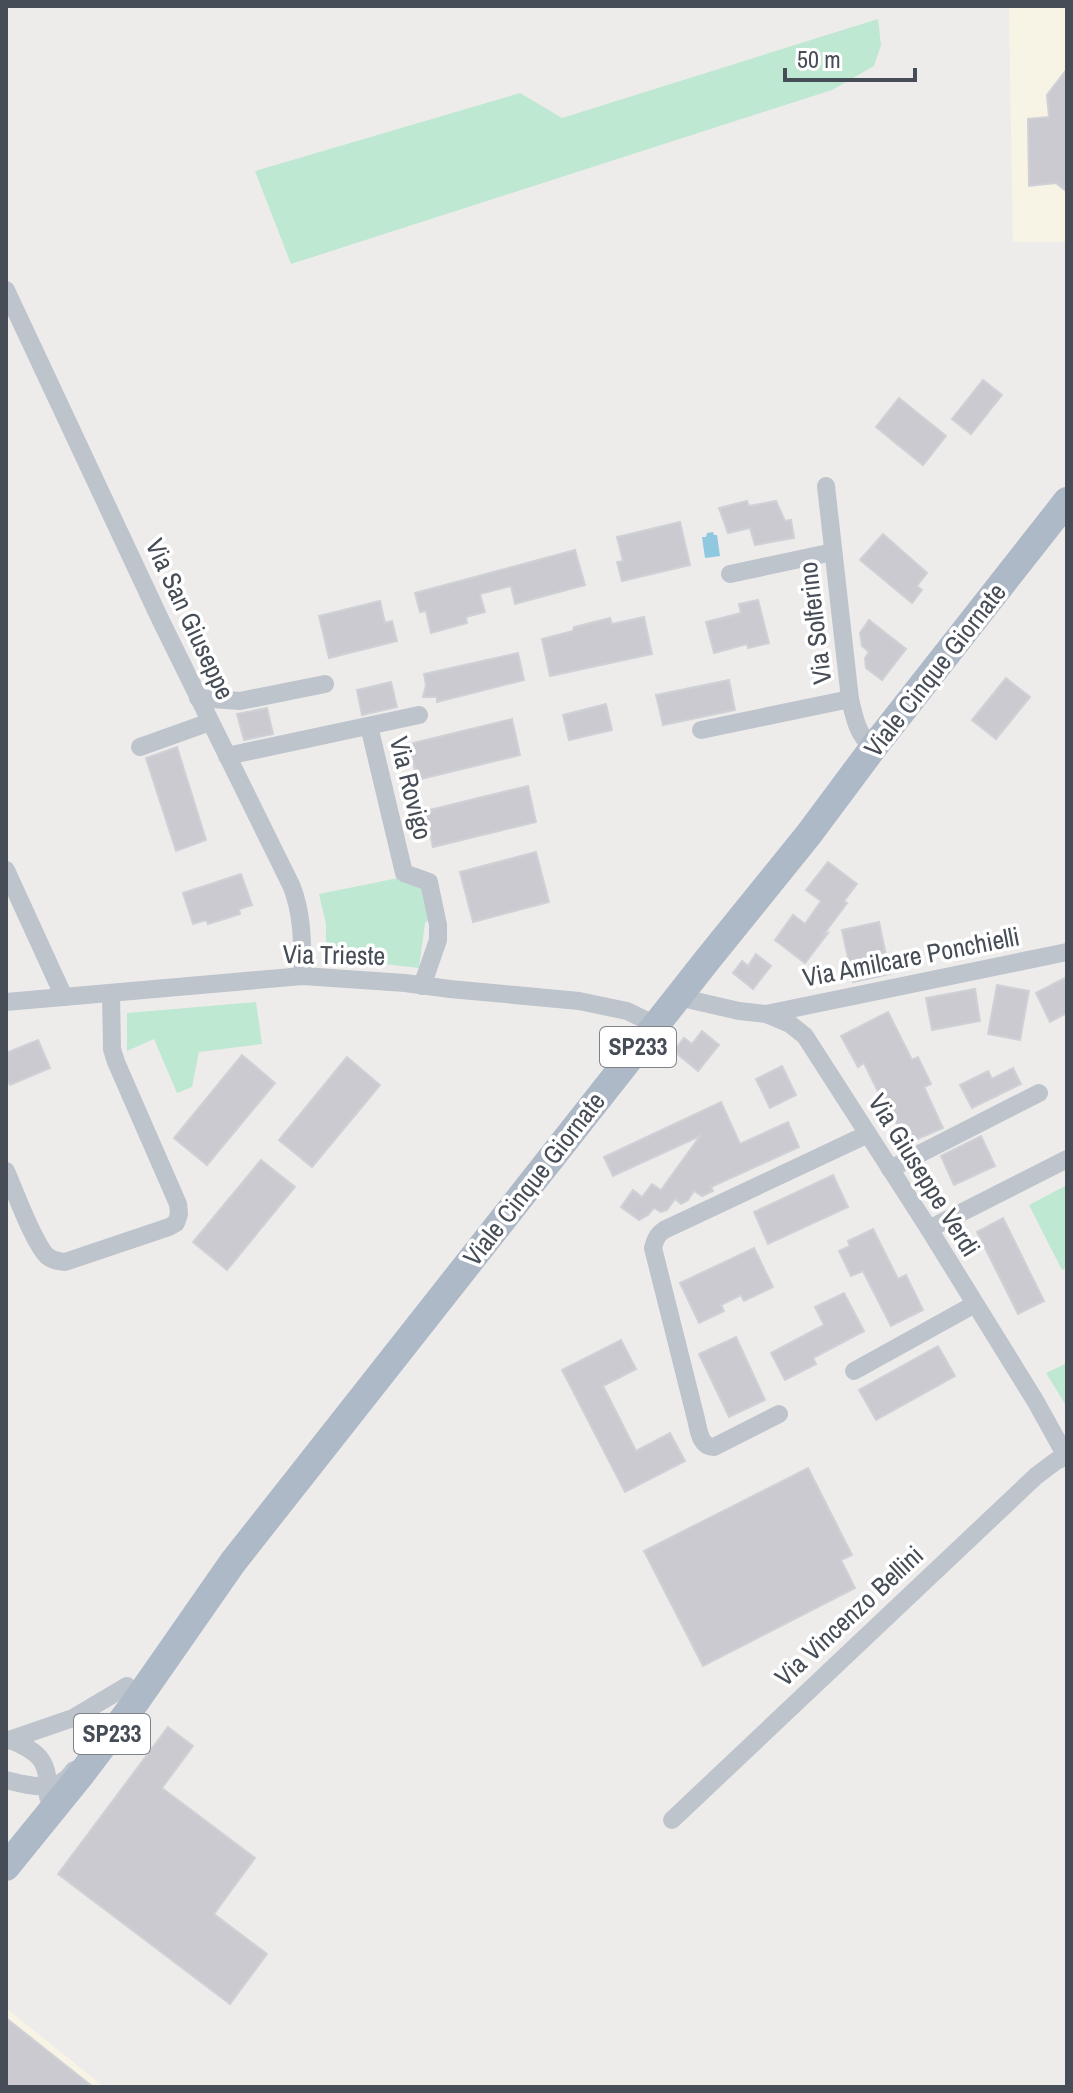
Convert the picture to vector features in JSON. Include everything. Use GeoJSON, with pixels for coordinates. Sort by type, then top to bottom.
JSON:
{"type":"FeatureCollection","features":[{"type":"Feature","properties":{"kind":"main road","name":"Viale Cinque Giornate"},"geometry":{"type":"LineString","coordinates":[[6,1840],[48,1786],[130,1697],[1067,501]]}},
{"type":"Feature","properties":{"kind":"main road","name":"Viale Cinque Giornate"},"geometry":{"type":"LineString","coordinates":[[6,1867],[79,1777],[130,1697]]}},
{"type":"Feature","properties":{"kind":"street","name":"Via San Giuseppe"},"geometry":{"type":"LineString","coordinates":[[6,290],[198,698],[282,865],[295,897],[301,929],[303,976]]}},
{"type":"Feature","properties":{"kind":"street","name":"Via Solferino"},"geometry":{"type":"LineString","coordinates":[[826,486],[850,699],[856,725],[863,739],[873,748]]}},
{"type":"Feature","properties":{"kind":"street"},"geometry":{"type":"LineString","coordinates":[[730,574],[833,552]]}},
{"type":"Feature","properties":{"kind":"street"},"geometry":{"type":"LineString","coordinates":[[198,698],[240,701],[325,684]]}},
{"type":"Feature","properties":{"kind":"street"},"geometry":{"type":"LineString","coordinates":[[701,730],[850,699]]}},
{"type":"Feature","properties":{"kind":"street"},"geometry":{"type":"LineString","coordinates":[[227,756],[419,715]]}},
{"type":"Feature","properties":{"kind":"street"},"geometry":{"type":"LineString","coordinates":[[140,747],[210,722]]}},
{"type":"Feature","properties":{"kind":"street","name":"Via Rovigo"},"geometry":{"type":"LineString","coordinates":[[369,726],[404,873],[429,882],[438,925],[438,940],[422,986]]}},
{"type":"Feature","properties":{"kind":"street"},"geometry":{"type":"LineString","coordinates":[[6,870],[64,997]]}},
{"type":"Feature","properties":{"kind":"street","name":"Via Amilcare Ponchielli"},"geometry":{"type":"LineString","coordinates":[[766,1014],[1067,952]]}},
{"type":"Feature","properties":{"kind":"street","name":"Via Trieste"},"geometry":{"type":"LineString","coordinates":[[6,1002],[303,976],[579,1001],[627,1011],[656,1025]]}},
{"type":"Feature","properties":{"kind":"street"},"geometry":{"type":"LineString","coordinates":[[6,1171],[36,1240],[47,1256],[57,1261],[65,1262],[176,1223],[178,1204],[112,1049],[111,993]]}},
{"type":"Feature","properties":{"kind":"street","name":"Via Giuseppe Verdi"},"geometry":{"type":"LineString","coordinates":[[678,997],[766,1014],[790,1024],[805,1036],[929,1229],[1067,1457]]}},
{"type":"Feature","properties":{"kind":"street"},"geometry":{"type":"LineString","coordinates":[[890,1169],[1039,1093]]}},
{"type":"Feature","properties":{"kind":"street"},"geometry":{"type":"LineString","coordinates":[[779,1414],[714,1447],[704,1444],[653,1248],[655,1241],[664,1230],[868,1134]]}},
{"type":"Feature","properties":{"kind":"street"},"geometry":{"type":"LineString","coordinates":[[929,1229],[1067,1159]]}},
{"type":"Feature","properties":{"kind":"street"},"geometry":{"type":"LineString","coordinates":[[854,1371],[975,1304]]}},
{"type":"Feature","properties":{"kind":"street","name":"Via Vincenzo Bellini"},"geometry":{"type":"LineString","coordinates":[[672,1820],[1036,1476],[1067,1457]]}},
{"type":"Feature","properties":{"kind":"street"},"geometry":{"type":"LineString","coordinates":[[8,1740],[130,1697]]}},
{"type":"Feature","properties":{"kind":"street"},"geometry":{"type":"LineString","coordinates":[[6,1856],[31,1826],[49,1797],[48,1775],[40,1758],[29,1748],[8,1740]]}},
{"type":"Feature","properties":{"kind":"street"},"geometry":{"type":"LineString","coordinates":[[6,1780],[30,1786],[48,1786]]}},
{"type":"Feature","properties":{"kind":"shaded area"},"geometry":{"type":"Polygon","coordinates":[[[1009,6],[1067,6],[1067,242],[1013,242],[1009,6]]]}},
{"type":"Feature","properties":{"kind":"shaded area"},"geometry":{"type":"Polygon","coordinates":[[[6,2008],[104,2087],[6,2087],[6,2008]]]}},
{"type":"Feature","properties":{"kind":"green space"},"geometry":{"type":"Polygon","coordinates":[[[878,19],[881,45],[874,66],[832,90],[291,264],[255,171],[520,93],[562,118],[878,19]]]}},
{"type":"Feature","properties":{"kind":"green space"},"geometry":{"type":"Polygon","coordinates":[[[403,877],[424,885],[432,916],[425,923],[419,968],[332,958],[326,948],[326,924],[319,894],[403,877]]]}},
{"type":"Feature","properties":{"kind":"green space"},"geometry":{"type":"Polygon","coordinates":[[[256,1002],[262,1044],[199,1052],[192,1087],[177,1093],[154,1039],[127,1051],[127,1013],[256,1002]]]}},
{"type":"Feature","properties":{"kind":"green space"},"geometry":{"type":"Polygon","coordinates":[[[1067,1185],[1067,1267],[1062,1270],[1029,1205],[1067,1185]]]}},
{"type":"Feature","properties":{"kind":"green space"},"geometry":{"type":"Polygon","coordinates":[[[1067,1363],[1067,1407],[1046,1373],[1067,1363]]]}},
{"type":"Feature","properties":{"kind":"water"},"geometry":{"type":"Polygon","coordinates":[[[713,532],[717,535],[720,556],[705,558],[702,537],[713,532]]]}},
{"type":"Feature","properties":{"kind":"building"},"geometry":{"type":"Polygon","coordinates":[[[1067,69],[1067,192],[1056,183],[1029,186],[1028,119],[1049,117],[1047,95],[1067,69]]]}},
{"type":"Feature","properties":{"kind":"building"},"geometry":{"type":"Polygon","coordinates":[[[983,380],[1002,395],[971,434],[952,419],[983,380]]]}},
{"type":"Feature","properties":{"kind":"building"},"geometry":{"type":"Polygon","coordinates":[[[899,398],[946,436],[923,465],[876,427],[899,398]]]}},
{"type":"Feature","properties":{"kind":"building"},"geometry":{"type":"Polygon","coordinates":[[[747,501],[749,506],[776,501],[785,521],[791,520],[794,538],[755,545],[750,528],[728,533],[719,508],[747,501]]]}},
{"type":"Feature","properties":{"kind":"building"},"geometry":{"type":"Polygon","coordinates":[[[680,522],[690,565],[622,581],[617,562],[623,561],[617,537],[680,522]]]}},
{"type":"Feature","properties":{"kind":"building"},"geometry":{"type":"Polygon","coordinates":[[[883,534],[927,573],[917,586],[922,590],[912,603],[860,560],[883,534]]]}},
{"type":"Feature","properties":{"kind":"building"},"geometry":{"type":"Polygon","coordinates":[[[575,550],[585,585],[515,604],[511,586],[480,594],[485,612],[466,617],[467,623],[431,633],[426,611],[420,612],[415,593],[575,550]]]}},
{"type":"Feature","properties":{"kind":"building"},"geometry":{"type":"Polygon","coordinates":[[[758,600],[769,643],[748,648],[747,644],[714,653],[706,622],[741,613],[739,604],[758,600]]]}},
{"type":"Feature","properties":{"kind":"building"},"geometry":{"type":"Polygon","coordinates":[[[380,601],[385,623],[392,621],[397,641],[329,658],[319,616],[380,601]]]}},
{"type":"Feature","properties":{"kind":"building"},"geometry":{"type":"Polygon","coordinates":[[[644,617],[652,654],[550,676],[542,639],[610,618],[612,624],[644,617]]]}},
{"type":"Feature","properties":{"kind":"building"},"geometry":{"type":"Polygon","coordinates":[[[869,620],[906,649],[882,680],[866,668],[865,658],[869,652],[862,646],[860,633],[869,620]]]}},
{"type":"Feature","properties":{"kind":"building"},"geometry":{"type":"Polygon","coordinates":[[[518,653],[524,680],[437,702],[437,697],[423,697],[426,685],[424,674],[518,653]]]}},
{"type":"Feature","properties":{"kind":"building"},"geometry":{"type":"Polygon","coordinates":[[[1006,678],[1030,697],[996,739],[972,720],[1006,678]]]}},
{"type":"Feature","properties":{"kind":"building"},"geometry":{"type":"Polygon","coordinates":[[[729,680],[735,710],[663,725],[656,695],[729,680]]]}},
{"type":"Feature","properties":{"kind":"building"},"geometry":{"type":"Polygon","coordinates":[[[391,682],[397,707],[362,715],[357,690],[391,682]]]}},
{"type":"Feature","properties":{"kind":"building"},"geometry":{"type":"Polygon","coordinates":[[[606,704],[612,730],[569,740],[563,715],[606,704]]]}},
{"type":"Feature","properties":{"kind":"building"},"geometry":{"type":"Polygon","coordinates":[[[267,708],[273,734],[244,740],[237,714],[267,708]]]}},
{"type":"Feature","properties":{"kind":"building"},"geometry":{"type":"Polygon","coordinates":[[[512,719],[520,755],[417,780],[411,752],[413,743],[512,719]]]}},
{"type":"Feature","properties":{"kind":"building"},"geometry":{"type":"Polygon","coordinates":[[[177,747],[206,840],[176,851],[146,758],[177,747]]]}},
{"type":"Feature","properties":{"kind":"building"},"geometry":{"type":"Polygon","coordinates":[[[528,786],[536,822],[433,847],[425,811],[528,786]]]}},
{"type":"Feature","properties":{"kind":"building"},"geometry":{"type":"Polygon","coordinates":[[[536,852],[549,902],[473,922],[460,872],[536,852]]]}},
{"type":"Feature","properties":{"kind":"building"},"geometry":{"type":"Polygon","coordinates":[[[828,862],[857,884],[824,934],[828,933],[805,963],[775,940],[793,915],[805,924],[821,901],[806,890],[828,862]]]}},
{"type":"Feature","properties":{"kind":"building"},"geometry":{"type":"Polygon","coordinates":[[[241,874],[252,905],[239,909],[240,914],[208,924],[206,920],[193,924],[183,893],[241,874]]]}},
{"type":"Feature","properties":{"kind":"building"},"geometry":{"type":"Polygon","coordinates":[[[879,922],[890,974],[853,982],[842,930],[879,922]]]}},
{"type":"Feature","properties":{"kind":"building"},"geometry":{"type":"Polygon","coordinates":[[[756,954],[771,966],[753,989],[733,973],[742,961],[748,966],[756,954]]]}},
{"type":"Feature","properties":{"kind":"building"},"geometry":{"type":"Polygon","coordinates":[[[1067,977],[1067,1013],[1050,1022],[1036,993],[1067,977]]]}},
{"type":"Feature","properties":{"kind":"building"},"geometry":{"type":"Polygon","coordinates":[[[997,985],[1029,991],[1020,1040],[988,1034],[997,985]]]}},
{"type":"Feature","properties":{"kind":"building"},"geometry":{"type":"Polygon","coordinates":[[[975,989],[980,1021],[932,1030],[926,998],[975,989]]]}},
{"type":"Feature","properties":{"kind":"building"},"geometry":{"type":"Polygon","coordinates":[[[888,1012],[912,1060],[918,1057],[931,1084],[924,1087],[943,1128],[906,1144],[864,1063],[858,1067],[841,1036],[888,1012]]]}},
{"type":"Feature","properties":{"kind":"building"},"geometry":{"type":"Polygon","coordinates":[[[702,1031],[719,1045],[698,1071],[674,1051],[684,1038],[692,1044],[702,1031]]]}},
{"type":"Feature","properties":{"kind":"building"},"geometry":{"type":"Polygon","coordinates":[[[38,1040],[50,1068],[10,1085],[6,1077],[6,1053],[38,1040]]]}},
{"type":"Feature","properties":{"kind":"building"},"geometry":{"type":"Polygon","coordinates":[[[242,1055],[275,1083],[207,1165],[174,1138],[242,1055]]]}},
{"type":"Feature","properties":{"kind":"building"},"geometry":{"type":"Polygon","coordinates":[[[347,1057],[380,1085],[312,1167],[279,1140],[347,1057]]]}},
{"type":"Feature","properties":{"kind":"building"},"geometry":{"type":"Polygon","coordinates":[[[782,1066],[796,1095],[770,1108],[756,1079],[782,1066]]]}},
{"type":"Feature","properties":{"kind":"building"},"geometry":{"type":"Polygon","coordinates":[[[1013,1068],[1021,1084],[972,1108],[960,1085],[988,1071],[992,1079],[1013,1068]]]}},
{"type":"Feature","properties":{"kind":"building"},"geometry":{"type":"Polygon","coordinates":[[[721,1102],[740,1144],[788,1122],[799,1147],[711,1187],[713,1191],[702,1196],[694,1191],[681,1204],[675,1199],[667,1210],[661,1212],[654,1208],[639,1220],[621,1207],[633,1190],[642,1197],[652,1184],[661,1190],[700,1136],[613,1176],[604,1157],[721,1102]]]}},
{"type":"Feature","properties":{"kind":"building"},"geometry":{"type":"Polygon","coordinates":[[[981,1136],[995,1166],[954,1185],[941,1156],[981,1136]]]}},
{"type":"Feature","properties":{"kind":"building"},"geometry":{"type":"Polygon","coordinates":[[[261,1160],[295,1187],[227,1270],[193,1242],[261,1160]]]}},
{"type":"Feature","properties":{"kind":"building"},"geometry":{"type":"Polygon","coordinates":[[[833,1175],[848,1207],[768,1244],[754,1212],[833,1175]]]}},
{"type":"Feature","properties":{"kind":"building"},"geometry":{"type":"Polygon","coordinates":[[[1003,1218],[1044,1301],[1018,1314],[977,1232],[1003,1218]]]}},
{"type":"Feature","properties":{"kind":"building"},"geometry":{"type":"Polygon","coordinates":[[[873,1229],[898,1279],[906,1275],[923,1310],[891,1326],[863,1271],[851,1276],[839,1251],[850,1246],[848,1241],[873,1229]]]}},
{"type":"Feature","properties":{"kind":"building"},"geometry":{"type":"Polygon","coordinates":[[[754,1248],[773,1287],[744,1301],[741,1295],[721,1305],[724,1311],[699,1323],[680,1283],[754,1248]]]}},
{"type":"Feature","properties":{"kind":"building"},"geometry":{"type":"Polygon","coordinates":[[[844,1293],[864,1331],[813,1358],[816,1364],[785,1380],[771,1353],[824,1325],[815,1307],[844,1293]]]}},
{"type":"Feature","properties":{"kind":"building"},"geometry":{"type":"Polygon","coordinates":[[[736,1337],[765,1400],[729,1417],[699,1354],[736,1337]]]}},
{"type":"Feature","properties":{"kind":"building"},"geometry":{"type":"Polygon","coordinates":[[[621,1340],[636,1369],[603,1386],[636,1451],[670,1433],[685,1461],[625,1492],[562,1370],[621,1340]]]}},
{"type":"Feature","properties":{"kind":"building"},"geometry":{"type":"Polygon","coordinates":[[[938,1346],[955,1376],[876,1420],[859,1390],[938,1346]]]}},
{"type":"Feature","properties":{"kind":"building"},"geometry":{"type":"Polygon","coordinates":[[[808,1468],[852,1555],[841,1560],[855,1588],[703,1666],[644,1551],[808,1468]]]}},
{"type":"Feature","properties":{"kind":"building"},"geometry":{"type":"Polygon","coordinates":[[[168,1727],[193,1746],[162,1788],[255,1858],[214,1914],[267,1954],[230,2004],[58,1874],[168,1727]]]}},
{"type":"Feature","properties":{"kind":"building"},"geometry":{"type":"Polygon","coordinates":[[[6,2018],[93,2087],[6,2087],[6,2018]]]}}]}
